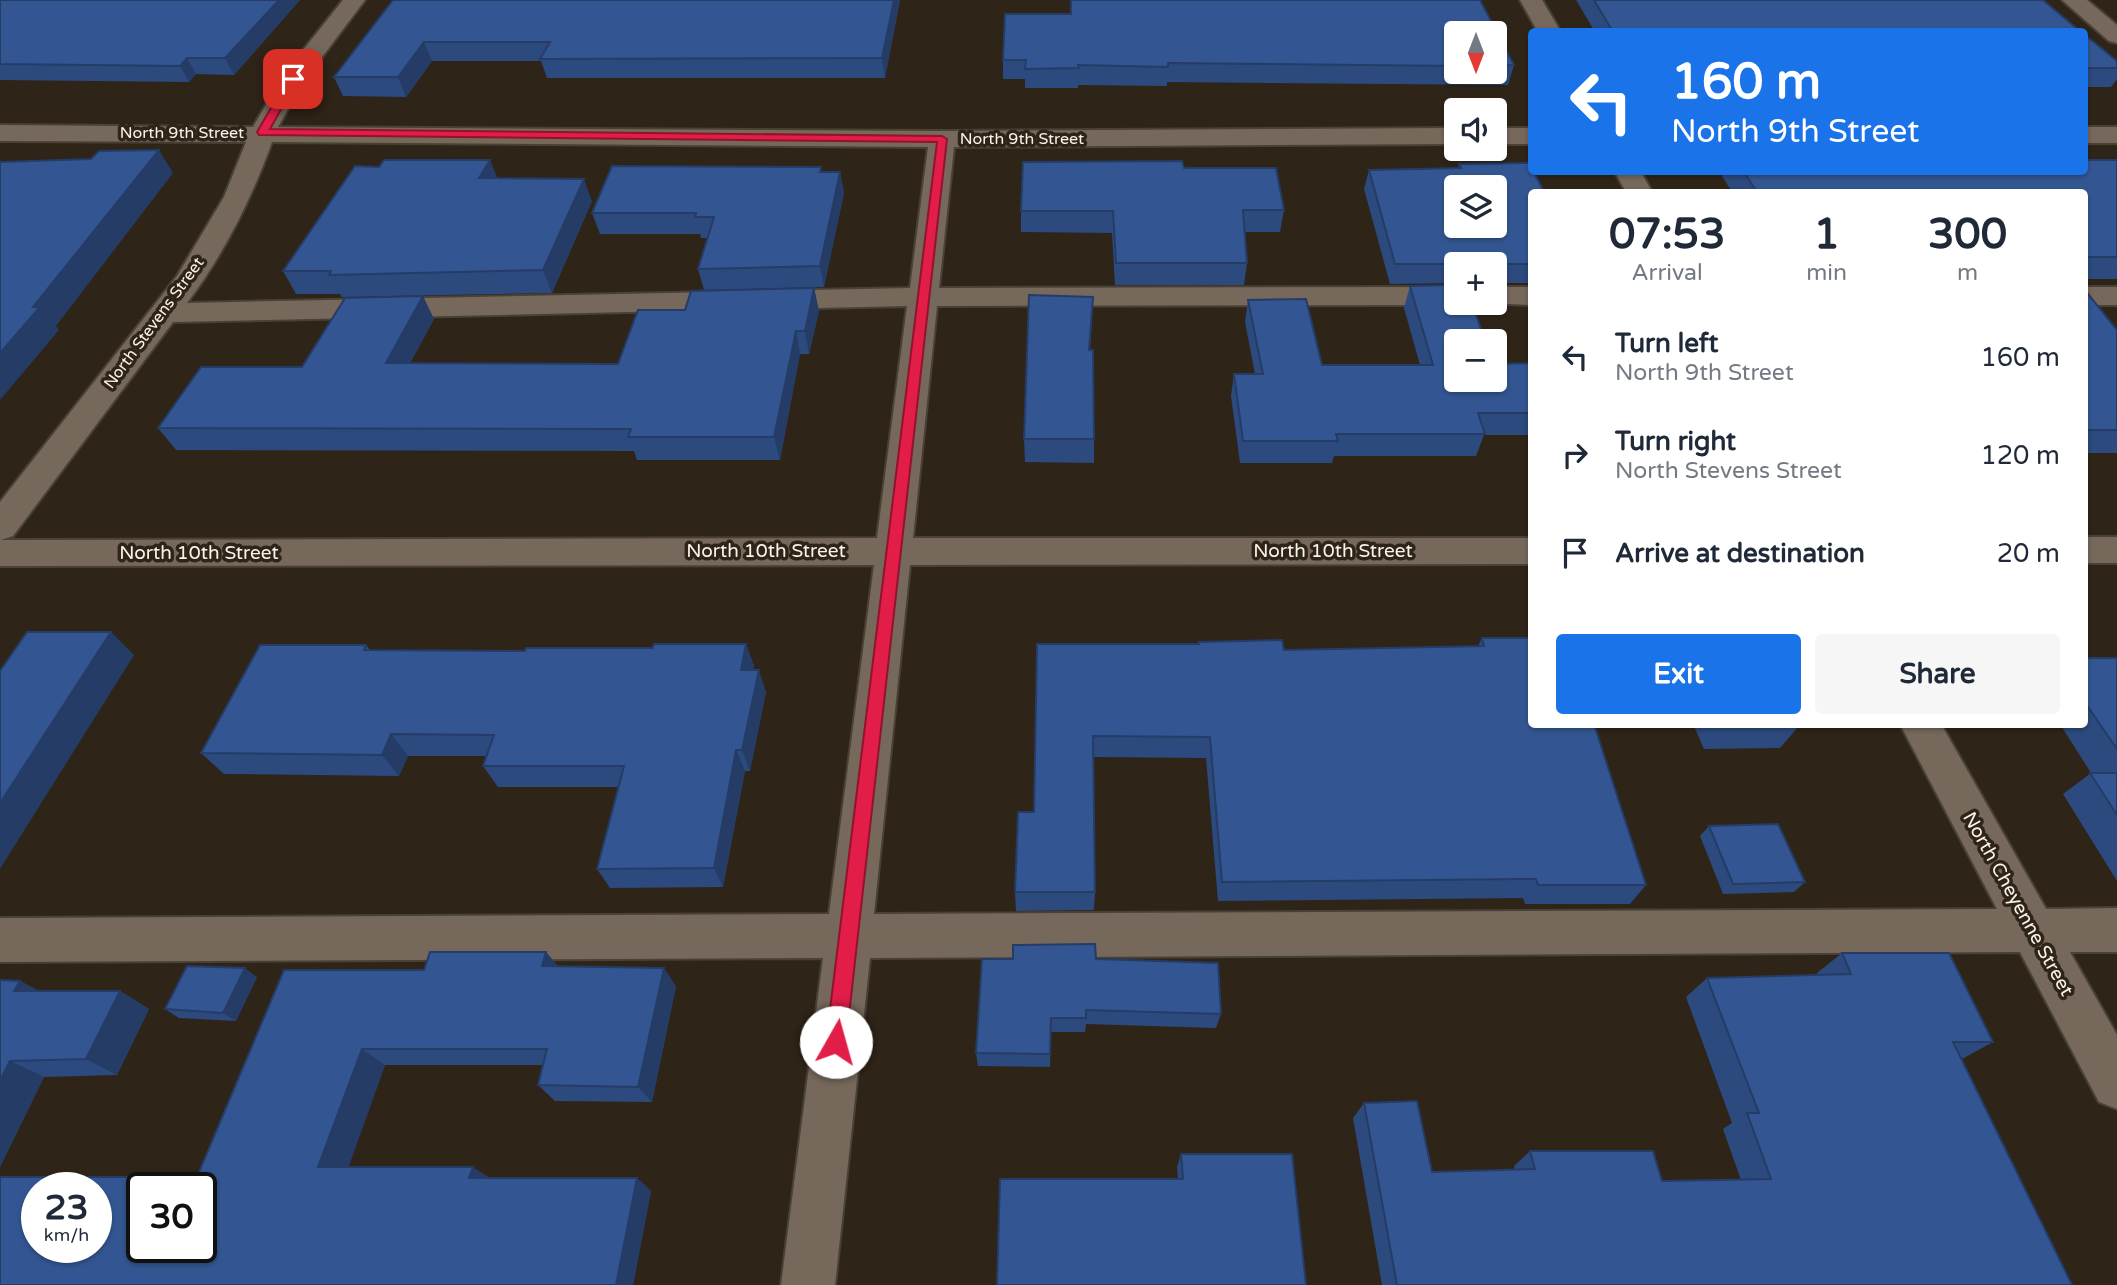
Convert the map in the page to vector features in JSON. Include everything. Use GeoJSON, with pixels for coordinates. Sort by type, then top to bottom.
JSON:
{"type":"FeatureCollection","features":[{"type":"Feature","properties":{"kind":"street","name":"North Stevens Street"},"geometry":{"type":"LineString","coordinates":[[0,527],[190,279],[237,197],[263,132],[293,79],[354,0]]}},
{"type":"Feature","properties":{"kind":"street"},"geometry":{"type":"LineString","coordinates":[[1531,0],[1547,28]]}},
{"type":"Feature","properties":{"kind":"street"},"geometry":{"type":"LineString","coordinates":[[2073,0],[2117,36]]}},
{"type":"Feature","properties":{"kind":"street","name":"North 9th Street"},"geometry":{"type":"LineString","coordinates":[[0,133],[263,132],[942,139],[1444,136]]}},
{"type":"Feature","properties":{"kind":"street"},"geometry":{"type":"LineString","coordinates":[[2088,135],[2117,135]]}},
{"type":"Feature","properties":{"kind":"street"},"geometry":{"type":"LineString","coordinates":[[1507,136],[1528,136]]}},
{"type":"Feature","properties":{"kind":"street"},"geometry":{"type":"LineString","coordinates":[[808,1285],[942,139]]}},
{"type":"Feature","properties":{"kind":"street"},"geometry":{"type":"LineString","coordinates":[[164,313],[924,297],[1444,296]]}},
{"type":"Feature","properties":{"kind":"street"},"geometry":{"type":"LineString","coordinates":[[1507,296],[1528,296]]}},
{"type":"Feature","properties":{"kind":"street"},"geometry":{"type":"LineString","coordinates":[[2088,296],[2117,296]]}},
{"type":"Feature","properties":{"kind":"street"},"geometry":{"type":"LineString","coordinates":[[2088,550],[2117,550]]}},
{"type":"Feature","properties":{"kind":"street","name":"North 10th Street"},"geometry":{"type":"LineString","coordinates":[[0,553],[1528,551]]}},
{"type":"Feature","properties":{"kind":"street","name":"North Cheyenne Street"},"geometry":{"type":"LineString","coordinates":[[1922,728],[2117,1084]]}},
{"type":"Feature","properties":{"kind":"street"},"geometry":{"type":"LineString","coordinates":[[0,940],[2117,930]]}},
{"type":"Feature","properties":{"kind":"building"},"geometry":{"type":"Polygon","coordinates":[[[0,0],[279,0],[225,58],[187,58],[180,66],[0,64],[0,0]]]}},
{"type":"Feature","properties":{"kind":"building"},"geometry":{"type":"Polygon","coordinates":[[[393,0],[894,0],[882,58],[540,59],[550,42],[424,42],[398,77],[334,77],[393,0]]]}},
{"type":"Feature","properties":{"kind":"building"},"geometry":{"type":"Polygon","coordinates":[[[1071,0],[1480,0],[1491,21],[1444,21],[1444,66],[1168,63],[1168,67],[1078,65],[1079,68],[1025,69],[1026,60],[1003,60],[1005,14],[1071,14],[1071,0]]]}},
{"type":"Feature","properties":{"kind":"building"},"geometry":{"type":"Polygon","coordinates":[[[1594,0],[2043,0],[2076,28],[1611,28],[1594,0]]]}},
{"type":"Feature","properties":{"kind":"building"},"geometry":{"type":"Polygon","coordinates":[[[2088,37],[2117,61],[2117,68],[2088,68],[2088,37]]]}},
{"type":"Feature","properties":{"kind":"building"},"geometry":{"type":"Polygon","coordinates":[[[1507,52],[1514,65],[1507,65],[1507,52]]]}},
{"type":"Feature","properties":{"kind":"building"},"geometry":{"type":"Polygon","coordinates":[[[159,150],[33,307],[40,307],[0,353],[0,162],[91,159],[99,151],[159,150]]]}},
{"type":"Feature","properties":{"kind":"building"},"geometry":{"type":"Polygon","coordinates":[[[384,160],[490,160],[479,178],[584,179],[543,270],[329,275],[331,271],[283,271],[355,166],[379,167],[384,160]]]}},
{"type":"Feature","properties":{"kind":"building"},"geometry":{"type":"Polygon","coordinates":[[[2088,160],[2117,160],[2117,257],[2088,257],[2088,189],[1755,189],[1746,175],[2088,175],[2088,160]]]}},
{"type":"Feature","properties":{"kind":"building"},"geometry":{"type":"Polygon","coordinates":[[[1182,161],[1184,168],[1276,168],[1284,210],[1243,210],[1247,263],[1116,263],[1113,211],[1021,211],[1023,162],[1182,161]]]}},
{"type":"Feature","properties":{"kind":"building"},"geometry":{"type":"Polygon","coordinates":[[[1528,163],[1528,175],[1536,175],[1542,189],[1528,189],[1528,264],[1507,264],[1507,252],[1444,252],[1444,264],[1395,264],[1369,170],[1528,163]]]}},
{"type":"Feature","properties":{"kind":"building"},"geometry":{"type":"Polygon","coordinates":[[[612,166],[821,167],[820,172],[840,172],[820,266],[698,269],[714,217],[695,217],[696,213],[592,213],[612,166]]]}},
{"type":"Feature","properties":{"kind":"building"},"geometry":{"type":"Polygon","coordinates":[[[1444,285],[1444,315],[1476,315],[1481,329],[1444,329],[1444,392],[1507,392],[1507,364],[1528,363],[1528,413],[1478,413],[1485,434],[1336,434],[1338,441],[1243,441],[1234,374],[1263,374],[1248,300],[1306,299],[1322,365],[1433,365],[1410,286],[1444,285]]]}},
{"type":"Feature","properties":{"kind":"building"},"geometry":{"type":"Polygon","coordinates":[[[814,288],[805,331],[796,331],[774,437],[628,437],[631,429],[158,428],[201,367],[302,367],[345,298],[423,296],[386,363],[618,364],[638,310],[685,310],[691,291],[814,288]]]}},
{"type":"Feature","properties":{"kind":"building"},"geometry":{"type":"Polygon","coordinates":[[[2088,294],[2117,330],[2117,430],[2088,430],[2088,294]]]}},
{"type":"Feature","properties":{"kind":"building"},"geometry":{"type":"Polygon","coordinates":[[[1029,295],[1093,297],[1089,350],[1093,350],[1094,439],[1024,439],[1029,295]]]}},
{"type":"Feature","properties":{"kind":"building"},"geometry":{"type":"Polygon","coordinates":[[[27,632],[111,632],[0,803],[0,671],[27,632]]]}},
{"type":"Feature","properties":{"kind":"building"},"geometry":{"type":"Polygon","coordinates":[[[1482,638],[1528,638],[1528,728],[1595,728],[1646,885],[1538,885],[1536,879],[1222,882],[1210,737],[1093,736],[1095,892],[1015,892],[1018,812],[1034,812],[1037,644],[1199,644],[1282,640],[1284,650],[1484,646],[1482,638]]]}},
{"type":"Feature","properties":{"kind":"building"},"geometry":{"type":"Polygon","coordinates":[[[654,644],[746,644],[741,670],[759,670],[742,750],[736,750],[714,868],[597,869],[624,766],[483,766],[494,735],[391,734],[382,755],[201,753],[260,645],[366,645],[364,650],[525,651],[526,648],[653,648],[654,644]]]}},
{"type":"Feature","properties":{"kind":"building"},"geometry":{"type":"Polygon","coordinates":[[[2088,658],[2117,658],[2117,749],[2088,707],[2088,658]]]}},
{"type":"Feature","properties":{"kind":"building"},"geometry":{"type":"Polygon","coordinates":[[[2090,773],[2117,773],[2117,815],[2090,773]]]}},
{"type":"Feature","properties":{"kind":"building"},"geometry":{"type":"Polygon","coordinates":[[[1778,824],[1805,882],[1733,884],[1709,826],[1778,824]]]}},
{"type":"Feature","properties":{"kind":"building"},"geometry":{"type":"Polygon","coordinates":[[[1095,944],[1096,959],[1218,963],[1221,1014],[1086,1010],[1086,1018],[1051,1018],[1050,1054],[976,1053],[982,959],[1013,959],[1013,945],[1095,944]]]}},
{"type":"Feature","properties":{"kind":"building"},"geometry":{"type":"Polygon","coordinates":[[[430,952],[546,952],[542,966],[664,968],[638,1087],[538,1085],[547,1049],[362,1049],[318,1167],[473,1167],[469,1178],[637,1178],[616,1285],[0,1285],[0,1177],[21,1177],[21,1263],[112,1263],[112,1177],[126,1177],[126,1263],[217,1263],[217,1172],[199,1172],[284,970],[424,970],[430,952]]]}},
{"type":"Feature","properties":{"kind":"building"},"geometry":{"type":"Polygon","coordinates":[[[1842,953],[1949,953],[1993,1042],[1953,1042],[2072,1285],[1397,1285],[1364,1103],[1417,1101],[1432,1172],[1535,1169],[1530,1151],[1653,1151],[1662,1181],[1771,1179],[1747,1113],[1759,1113],[1707,978],[1851,974],[1842,953]]]}},
{"type":"Feature","properties":{"kind":"building"},"geometry":{"type":"Polygon","coordinates":[[[187,966],[245,968],[223,1013],[165,1009],[187,966]]]}},
{"type":"Feature","properties":{"kind":"building"},"geometry":{"type":"Polygon","coordinates":[[[0,980],[20,981],[14,991],[120,991],[86,1059],[10,1061],[0,1081],[0,980]]]}},
{"type":"Feature","properties":{"kind":"building"},"geometry":{"type":"Polygon","coordinates":[[[1181,1154],[1292,1154],[1306,1285],[997,1285],[1000,1179],[1183,1179],[1181,1154]]]}},
{"type":"Feature","properties":{"kind":"route"},"geometry":{"type":"LineString","coordinates":[[293,79],[263,132],[942,139],[836,1042]]}}]}
